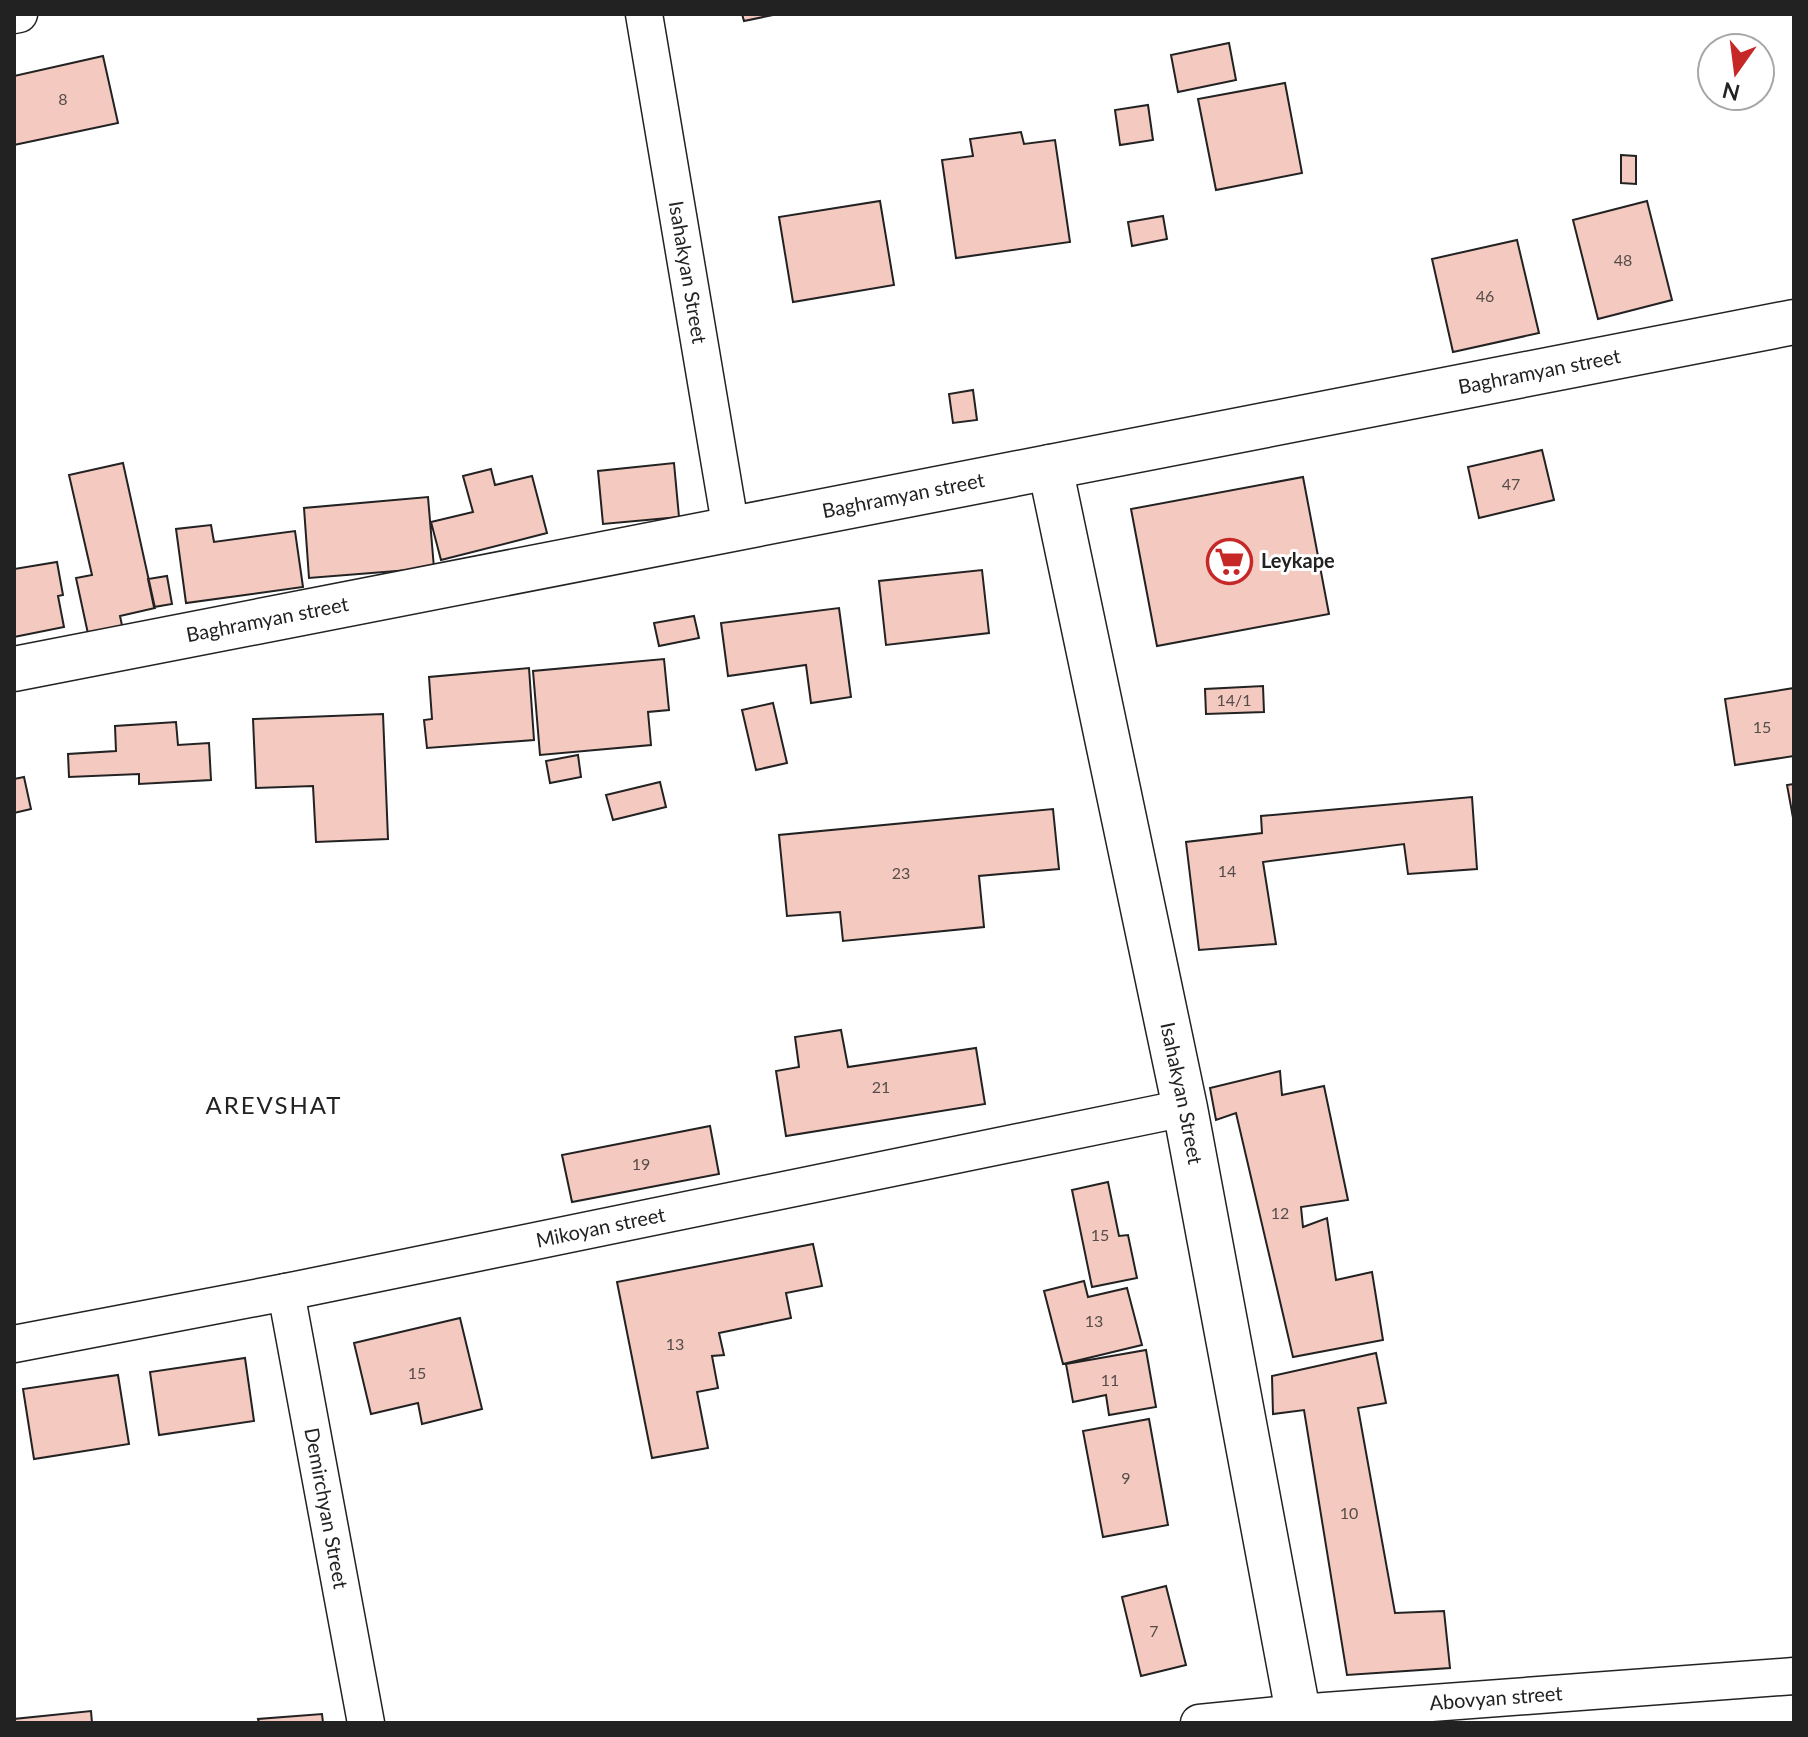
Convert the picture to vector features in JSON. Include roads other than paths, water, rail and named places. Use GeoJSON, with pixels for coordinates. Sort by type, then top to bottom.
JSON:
{"type":"FeatureCollection","features":[{"type":"Feature","properties":{"kind":"main road","name":"Baghramyan street"},"geometry":{"type":"LineString","coordinates":[[14,669],[1794,322]]}},
{"type":"Feature","properties":{"kind":"main road","name":"Isahakyan Street"},"geometry":{"type":"LineString","coordinates":[[1050,467],[1185,1108],[1299,1718]]}},
{"type":"Feature","properties":{"kind":"street","name":"Isahakyan Street"},"geometry":{"type":"LineString","coordinates":[[644,14],[731,530]]}},
{"type":"Feature","properties":{"kind":"street","name":"Mikoyan street"},"geometry":{"type":"LineString","coordinates":[[14,1344],[286,1292],[1185,1108]]}},
{"type":"Feature","properties":{"kind":"street","name":"Demirchyan Street"},"geometry":{"type":"LineString","coordinates":[[286,1292],[366,1723]]}},
{"type":"Feature","properties":{"kind":"street","name":"Abovyan street"},"geometry":{"type":"LineString","coordinates":[[1199,1723],[1299,1718],[1794,1676]]}},
{"type":"Feature","properties":{"kind":"place","name":"Leykape"},"geometry":{"type":"Point","coordinates":[1230,561]}},
{"type":"Feature","properties":{"kind":"district","name":"AREVSHAT"},"geometry":{"type":"Point","coordinates":[274,1106]}}]}
